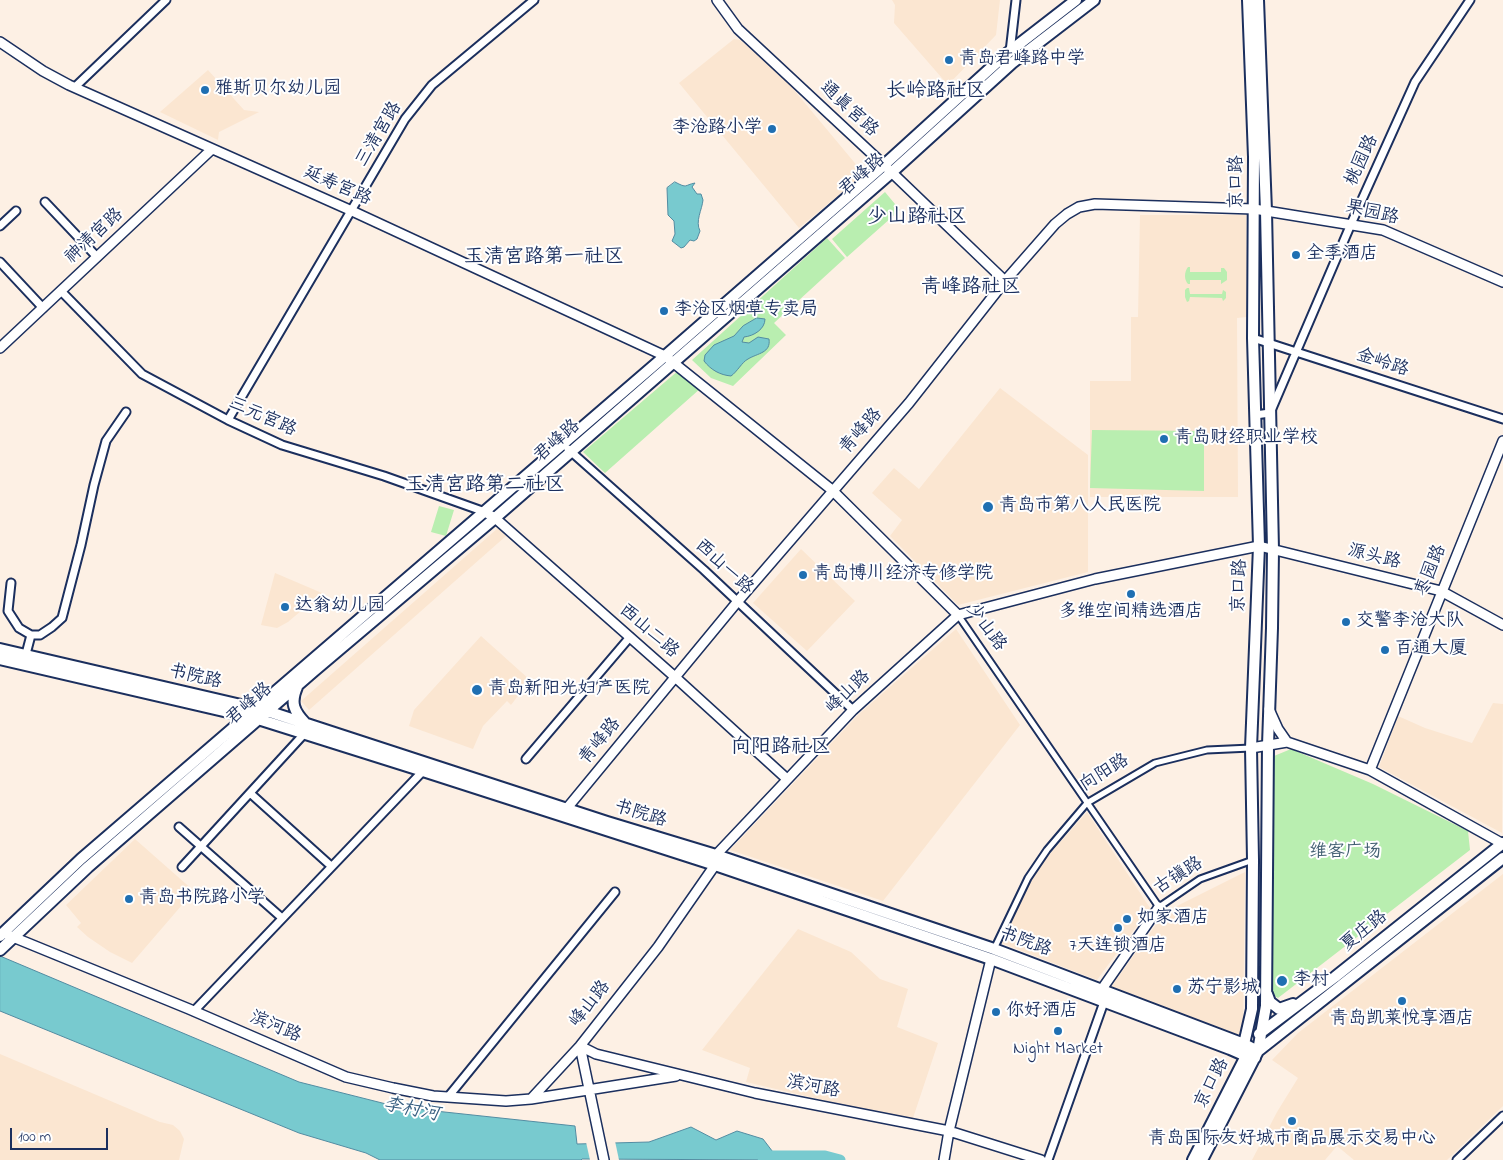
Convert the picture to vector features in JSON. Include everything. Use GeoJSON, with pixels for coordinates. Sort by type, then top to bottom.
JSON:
{"type":"FeatureCollection","features":[{"type":"Feature","properties":{"kind":"main road","name":"君峰路"},"geometry":{"type":"LineString","coordinates":[[2,934],[81,859],[665,356],[1010,51],[1076,0]]}},
{"type":"Feature","properties":{"kind":"main road","name":"君峰路"},"geometry":{"type":"LineString","coordinates":[[0,950],[88,867],[571,452],[892,172],[1012,63],[1094,0]]}},
{"type":"Feature","properties":{"kind":"main road","name":"京口路"},"geometry":{"type":"LineString","coordinates":[[1244,1044],[1252,1009],[1253,860],[1251,748],[1259,546],[1253,338],[1254,157],[1248,0]]}},
{"type":"Feature","properties":{"kind":"main road","name":"京口路"},"geometry":{"type":"LineString","coordinates":[[1202,1160],[1253,1055],[1261,1032],[1266,1006],[1268,745],[1273,550],[1266,211],[1258,0]]}},
{"type":"Feature","properties":{"kind":"main road","name":"书院路"},"geometry":{"type":"LineString","coordinates":[[0,648],[268,711],[305,729],[560,817],[715,860]]}},
{"type":"Feature","properties":{"kind":"main road","name":"书院路"},"geometry":{"type":"LineString","coordinates":[[0,659],[244,718],[305,729],[567,808],[992,954],[1102,989],[1244,1044],[1253,1055]]}},
{"type":"Feature","properties":{"kind":"main road"},"geometry":{"type":"LineString","coordinates":[[298,685],[294,695],[294,708],[305,729]]}},
{"type":"Feature","properties":{"kind":"main road","name":"夏庄路"},"geometry":{"type":"LineString","coordinates":[[1244,1044],[1304,1001],[1503,844]]}},
{"type":"Feature","properties":{"kind":"main road","name":"夏庄路"},"geometry":{"type":"LineString","coordinates":[[1253,1055],[1503,858]]}},
{"type":"Feature","properties":{"kind":"main road","name":"书院路"},"geometry":{"type":"LineString","coordinates":[[992,954],[1104,1002],[1230,1049],[1253,1055]]}},
{"type":"Feature","properties":{"kind":"main road"},"geometry":{"type":"LineString","coordinates":[[1266,992],[1270,1002],[1280,1009],[1304,1001]]}},
{"type":"Feature","properties":{"kind":"main road","name":"京口路"},"geometry":{"type":"LineString","coordinates":[[1192,1160],[1253,1055]]}},
{"type":"Feature","properties":{"kind":"street"},"geometry":{"type":"LineString","coordinates":[[75,87],[166,0]]}},
{"type":"Feature","properties":{"kind":"street","name":"三清宫路"},"geometry":{"type":"LineString","coordinates":[[228,420],[406,119],[428,88],[534,0]]}},
{"type":"Feature","properties":{"kind":"street","name":"通真宫路"},"geometry":{"type":"LineString","coordinates":[[717,0],[738,29],[884,164],[1005,281]]}},
{"type":"Feature","properties":{"kind":"street"},"geometry":{"type":"LineString","coordinates":[[1012,63],[1010,51],[1016,0]]}},
{"type":"Feature","properties":{"kind":"street","name":"桃园路"},"geometry":{"type":"LineString","coordinates":[[1270,413],[1294,352],[1350,224],[1415,82],[1470,0]]}},
{"type":"Feature","properties":{"kind":"street","name":"延寿宫路"},"geometry":{"type":"LineString","coordinates":[[0,42],[43,71],[75,87],[665,356]]}},
{"type":"Feature","properties":{"kind":"street","name":"神清宫路"},"geometry":{"type":"LineString","coordinates":[[0,348],[212,149]]}},
{"type":"Feature","properties":{"kind":"street"},"geometry":{"type":"LineString","coordinates":[[45,202],[97,257]]}},
{"type":"Feature","properties":{"kind":"street","name":"青峰路"},"geometry":{"type":"LineString","coordinates":[[560,817],[738,601],[832,490],[910,403],[1005,281],[1055,224],[1079,207],[1095,204],[1254,209]]}},
{"type":"Feature","properties":{"kind":"street","name":"果园路"},"geometry":{"type":"LineString","coordinates":[[1254,209],[1383,230],[1503,282]]}},
{"type":"Feature","properties":{"kind":"street"},"geometry":{"type":"LineString","coordinates":[[0,226],[16,211]]}},
{"type":"Feature","properties":{"kind":"street"},"geometry":{"type":"LineString","coordinates":[[0,262],[43,308]]}},
{"type":"Feature","properties":{"kind":"street","name":"三元宫路"},"geometry":{"type":"LineString","coordinates":[[62,291],[142,374],[228,420],[282,445],[384,476],[485,512]]}},
{"type":"Feature","properties":{"kind":"street","name":"金岭路"},"geometry":{"type":"LineString","coordinates":[[1253,338],[1503,419]]}},
{"type":"Feature","properties":{"kind":"street","name":"少山路"},"geometry":{"type":"LineString","coordinates":[[665,356],[832,490],[958,615],[1159,907]]}},
{"type":"Feature","properties":{"kind":"street"},"geometry":{"type":"LineString","coordinates":[[11,583],[8,611],[19,628],[31,635],[40,635],[62,618],[106,441],[126,412]]}},
{"type":"Feature","properties":{"kind":"street"},"geometry":{"type":"LineString","coordinates":[[1255,415],[1270,413]]}},
{"type":"Feature","properties":{"kind":"street","name":"枣园路"},"geometry":{"type":"LineString","coordinates":[[1370,770],[1503,441]]}},
{"type":"Feature","properties":{"kind":"street","name":"西山一路"},"geometry":{"type":"LineString","coordinates":[[563,444],[738,601],[853,710]]}},
{"type":"Feature","properties":{"kind":"street","name":"西山二路"},"geometry":{"type":"LineString","coordinates":[[485,512],[495,518],[630,637],[787,779]]}},
{"type":"Feature","properties":{"kind":"street","name":"源头路"},"geometry":{"type":"LineString","coordinates":[[1259,546],[1442,591],[1503,625]]}},
{"type":"Feature","properties":{"kind":"street","name":"峰山路"},"geometry":{"type":"LineString","coordinates":[[531,1099],[580,1046],[658,947],[715,860],[787,779],[853,710],[958,615],[1095,579],[1259,546]]}},
{"type":"Feature","properties":{"kind":"street"},"geometry":{"type":"LineString","coordinates":[[26,654],[31,635]]}},
{"type":"Feature","properties":{"kind":"street"},"geometry":{"type":"LineString","coordinates":[[526,759],[630,637]]}},
{"type":"Feature","properties":{"kind":"street"},"geometry":{"type":"LineString","coordinates":[[1269,709],[1278,729],[1287,742]]}},
{"type":"Feature","properties":{"kind":"street"},"geometry":{"type":"LineString","coordinates":[[182,867],[250,793],[305,729]]}},
{"type":"Feature","properties":{"kind":"street","name":"向阳路"},"geometry":{"type":"LineString","coordinates":[[944,1160],[992,954],[1028,878],[1047,850],[1087,803],[1155,763],[1207,750],[1251,748],[1287,742],[1370,770],[1503,844]]}},
{"type":"Feature","properties":{"kind":"street"},"geometry":{"type":"LineString","coordinates":[[194,1011],[423,771]]}},
{"type":"Feature","properties":{"kind":"street"},"geometry":{"type":"LineString","coordinates":[[250,793],[331,866]]}},
{"type":"Feature","properties":{"kind":"street"},"geometry":{"type":"LineString","coordinates":[[180,827],[282,918]]}},
{"type":"Feature","properties":{"kind":"street","name":"古镇路"},"geometry":{"type":"LineString","coordinates":[[1102,989],[1159,907],[1200,879],[1253,860]]}},
{"type":"Feature","properties":{"kind":"street"},"geometry":{"type":"LineString","coordinates":[[448,1097],[615,892]]}},
{"type":"Feature","properties":{"kind":"street","name":"滨河路"},"geometry":{"type":"LineString","coordinates":[[2,934],[14,937],[194,1011],[346,1076],[393,1088],[434,1096],[506,1101],[531,1099],[681,1075]]}},
{"type":"Feature","properties":{"kind":"street"},"geometry":{"type":"LineString","coordinates":[[1048,1160],[1104,1002]]}},
{"type":"Feature","properties":{"kind":"street"},"geometry":{"type":"LineString","coordinates":[[580,1046],[604,1160]]}},
{"type":"Feature","properties":{"kind":"street","name":"滨河路"},"geometry":{"type":"LineString","coordinates":[[580,1046],[596,1054],[755,1093],[949,1135],[1041,1160]]}},
{"type":"Feature","properties":{"kind":"street"},"geometry":{"type":"LineString","coordinates":[[1457,1160],[1503,1116]]}},
{"type":"Feature","properties":{"kind":"shaded area","name":"青岛君峰路中学"},"geometry":{"type":"Polygon","coordinates":[[[892,0],[1000,0],[996,35],[948,85],[894,23],[895,5],[892,0]]]}},
{"type":"Feature","properties":{"kind":"shaded area","name":"李沧路小学"},"geometry":{"type":"Polygon","coordinates":[[[734,39],[740,40],[784,78],[864,174],[799,228],[679,83],[734,39]]]}},
{"type":"Feature","properties":{"kind":"shaded area","name":"雅斯贝尔幼儿园"},"geometry":{"type":"Polygon","coordinates":[[[208,70],[244,110],[259,112],[219,132],[218,140],[160,112],[208,70]]]}},
{"type":"Feature","properties":{"kind":"shaded area","name":"青岛财经职业学校"},"geometry":{"type":"Polygon","coordinates":[[[1140,215],[1246,215],[1247,317],[1237,318],[1238,497],[1090,497],[1090,381],[1131,381],[1131,317],[1138,317],[1140,215]]]}},
{"type":"Feature","properties":{"kind":"shaded area","name":"青岛市第八人民医院"},"geometry":{"type":"Polygon","coordinates":[[[1000,388],[1088,455],[1088,572],[958,605],[890,536],[902,520],[872,493],[894,468],[919,489],[1000,388]]]}},
{"type":"Feature","properties":{"kind":"shaded area"},"geometry":{"type":"Polygon","coordinates":[[[498,528],[506,536],[309,710],[301,701],[498,528]]]}},
{"type":"Feature","properties":{"kind":"shaded area","name":"青岛博川经济专修学院"},"geometry":{"type":"Polygon","coordinates":[[[801,549],[855,601],[807,651],[753,603],[801,549]]]}},
{"type":"Feature","properties":{"kind":"shaded area","name":"达翁幼儿园"},"geometry":{"type":"Polygon","coordinates":[[[275,573],[322,593],[288,622],[277,628],[261,625],[275,573]]]}},
{"type":"Feature","properties":{"kind":"shaded area"},"geometry":{"type":"Polygon","coordinates":[[[956,629],[1020,725],[883,901],[730,850],[859,714],[956,629]]]}},
{"type":"Feature","properties":{"kind":"shaded area","name":"青岛新阳光妇产医院"},"geometry":{"type":"Polygon","coordinates":[[[481,636],[530,680],[511,705],[507,701],[483,726],[473,749],[409,726],[414,710],[481,636]]]}},
{"type":"Feature","properties":{"kind":"shaded area"},"geometry":{"type":"Polygon","coordinates":[[[1493,703],[1503,704],[1502,833],[1379,767],[1398,716],[1425,728],[1472,743],[1493,703]]]}},
{"type":"Feature","properties":{"kind":"shaded area"},"geometry":{"type":"Polygon","coordinates":[[[1087,812],[1150,908],[1097,980],[996,941],[1041,864],[1087,812]]]}},
{"type":"Feature","properties":{"kind":"shaded area","name":"青岛书院路小学"},"geometry":{"type":"Polygon","coordinates":[[[135,839],[194,891],[132,963],[110,952],[88,937],[77,927],[81,923],[66,905],[135,839]]]}},
{"type":"Feature","properties":{"kind":"shaded area"},"geometry":{"type":"Polygon","coordinates":[[[1245,872],[1243,1032],[1234,1038],[1111,987],[1165,912],[1245,872]]]}},
{"type":"Feature","properties":{"kind":"shaded area"},"geometry":{"type":"Polygon","coordinates":[[[1503,874],[1503,1106],[1447,1160],[1354,1160],[1337,1146],[1325,1160],[1252,1160],[1277,1112],[1298,1078],[1272,1060],[1298,1033],[1503,874]]]}},
{"type":"Feature","properties":{"kind":"shaded area"},"geometry":{"type":"Polygon","coordinates":[[[798,929],[851,952],[880,979],[908,989],[897,1027],[938,1043],[912,1121],[746,1082],[750,1068],[702,1050],[798,929]]]}},
{"type":"Feature","properties":{"kind":"shaded area"},"geometry":{"type":"Polygon","coordinates":[[[0,1054],[160,1122],[173,1125],[180,1131],[184,1139],[179,1160],[0,1160],[0,1054]]]}},
{"type":"Feature","properties":{"kind":"green space"},"geometry":{"type":"Polygon","coordinates":[[[885,192],[900,210],[847,257],[832,239],[885,192]]]}},
{"type":"Feature","properties":{"kind":"green space"},"geometry":{"type":"Polygon","coordinates":[[[827,238],[845,258],[774,323],[786,335],[733,386],[711,378],[692,360],[827,238]]]}},
{"type":"Feature","properties":{"kind":"green space"},"geometry":{"type":"Polygon","coordinates":[[[1188,267],[1190,267],[1190,272],[1221,272],[1221,268],[1224,268],[1227,272],[1227,280],[1221,284],[1221,280],[1190,280],[1190,284],[1188,284],[1185,276],[1188,267]]]}},
{"type":"Feature","properties":{"kind":"green space"},"geometry":{"type":"Polygon","coordinates":[[[1189,288],[1190,294],[1222,294],[1223,290],[1226,292],[1226,298],[1223,301],[1222,298],[1190,297],[1187,302],[1185,290],[1189,288]]]}},
{"type":"Feature","properties":{"kind":"green space"},"geometry":{"type":"Polygon","coordinates":[[[679,370],[701,388],[605,473],[583,452],[679,370]]]}},
{"type":"Feature","properties":{"kind":"green space"},"geometry":{"type":"Polygon","coordinates":[[[1092,430],[1204,431],[1204,491],[1090,488],[1092,430]]]}},
{"type":"Feature","properties":{"kind":"green space"},"geometry":{"type":"Polygon","coordinates":[[[439,506],[454,510],[446,536],[431,532],[439,506]]]}},
{"type":"Feature","properties":{"kind":"green space","name":"维客广场"},"geometry":{"type":"Polygon","coordinates":[[[1291,749],[1373,784],[1468,831],[1470,850],[1278,998],[1268,992],[1274,756],[1291,749]]]}},
{"type":"Feature","properties":{"kind":"water"},"geometry":{"type":"Polygon","coordinates":[[[675,182],[684,186],[695,183],[692,187],[697,194],[701,194],[703,200],[698,219],[700,231],[697,239],[694,241],[690,240],[681,248],[672,241],[675,234],[674,221],[668,215],[667,188],[675,182]]]}},
{"type":"Feature","properties":{"kind":"water"},"geometry":{"type":"Polygon","coordinates":[[[757,318],[765,319],[765,323],[755,334],[744,337],[742,342],[749,343],[758,337],[769,339],[766,350],[746,360],[731,376],[716,372],[704,361],[705,355],[714,345],[734,336],[743,326],[757,318]]]}},
{"type":"Feature","properties":{"kind":"water"},"geometry":{"type":"Polygon","coordinates":[[[0,956],[299,1082],[398,1107],[575,1126],[577,1144],[649,1142],[691,1127],[716,1140],[737,1131],[763,1139],[779,1160],[380,1160],[366,1153],[299,1133],[0,1011],[0,956]]]}},
{"type":"Feature","properties":{"kind":"pier"},"geometry":{"type":"Polygon","coordinates":[[[615,1141],[619,1160],[590,1160],[586,1142],[615,1141]]]}},
{"type":"Feature","properties":{"kind":"waterway","name":"李村河"},"geometry":{"type":"LineString","coordinates":[[762,1156],[825,1156],[840,1160]]}},
{"type":"Feature","properties":{"kind":"place","name":"青岛君峰路中学"},"geometry":{"type":"Point","coordinates":[949,60]}},
{"type":"Feature","properties":{"kind":"place","name":"雅斯贝尔幼儿园"},"geometry":{"type":"Point","coordinates":[205,90]}},
{"type":"Feature","properties":{"kind":"place","name":"李沧路小学"},"geometry":{"type":"Point","coordinates":[772,129]}},
{"type":"Feature","properties":{"kind":"place","name":"全季酒店"},"geometry":{"type":"Point","coordinates":[1296,255]}},
{"type":"Feature","properties":{"kind":"place","name":"李沧区烟草专卖局"},"geometry":{"type":"Point","coordinates":[664,311]}},
{"type":"Feature","properties":{"kind":"place","name":"青岛财经职业学校"},"geometry":{"type":"Point","coordinates":[1164,439]}},
{"type":"Feature","properties":{"kind":"place","name":"青岛市第八人民医院"},"geometry":{"type":"Point","coordinates":[988,507]}},
{"type":"Feature","properties":{"kind":"place","name":"青岛博川经济专修学院"},"geometry":{"type":"Point","coordinates":[803,575]}},
{"type":"Feature","properties":{"kind":"place","name":"多维空间精选酒店"},"geometry":{"type":"Point","coordinates":[1131,594]}},
{"type":"Feature","properties":{"kind":"place","name":"达翁幼儿园"},"geometry":{"type":"Point","coordinates":[285,607]}},
{"type":"Feature","properties":{"kind":"place","name":"交警李沧大队"},"geometry":{"type":"Point","coordinates":[1346,622]}},
{"type":"Feature","properties":{"kind":"place","name":"百通大厦"},"geometry":{"type":"Point","coordinates":[1385,650]}},
{"type":"Feature","properties":{"kind":"place","name":"青岛新阳光妇产医院"},"geometry":{"type":"Point","coordinates":[477,690]}},
{"type":"Feature","properties":{"kind":"place","name":"青岛书院路小学"},"geometry":{"type":"Point","coordinates":[129,899]}},
{"type":"Feature","properties":{"kind":"place","name":"如家酒店"},"geometry":{"type":"Point","coordinates":[1127,919]}},
{"type":"Feature","properties":{"kind":"place","name":"7天连锁酒店"},"geometry":{"type":"Point","coordinates":[1118,928]}},
{"type":"Feature","properties":{"kind":"place","name":"李村"},"geometry":{"type":"Point","coordinates":[1282,981]}},
{"type":"Feature","properties":{"kind":"place","name":"苏宁影城"},"geometry":{"type":"Point","coordinates":[1177,989]}},
{"type":"Feature","properties":{"kind":"place","name":"青岛凯莱悦享酒店"},"geometry":{"type":"Point","coordinates":[1402,1001]}},
{"type":"Feature","properties":{"kind":"place","name":"你好酒店"},"geometry":{"type":"Point","coordinates":[996,1012]}},
{"type":"Feature","properties":{"kind":"place","name":"Night Market"},"geometry":{"type":"Point","coordinates":[1058,1031]}},
{"type":"Feature","properties":{"kind":"place","name":"青岛国际友好城市商品展示交易中心"},"geometry":{"type":"Point","coordinates":[1292,1121]}},
{"type":"Feature","properties":{"kind":"district","name":"长岭路社区"},"geometry":{"type":"Point","coordinates":[936,93]}},
{"type":"Feature","properties":{"kind":"district","name":"少山路社区"},"geometry":{"type":"Point","coordinates":[917,219]}},
{"type":"Feature","properties":{"kind":"district","name":"玉清宫路第一社区"},"geometry":{"type":"Point","coordinates":[544,259]}},
{"type":"Feature","properties":{"kind":"district","name":"青峰路社区"},"geometry":{"type":"Point","coordinates":[971,289]}},
{"type":"Feature","properties":{"kind":"district","name":"玉清宫路第二社区"},"geometry":{"type":"Point","coordinates":[485,487]}},
{"type":"Feature","properties":{"kind":"district","name":"向阳路社区"},"geometry":{"type":"Point","coordinates":[781,749]}}]}
